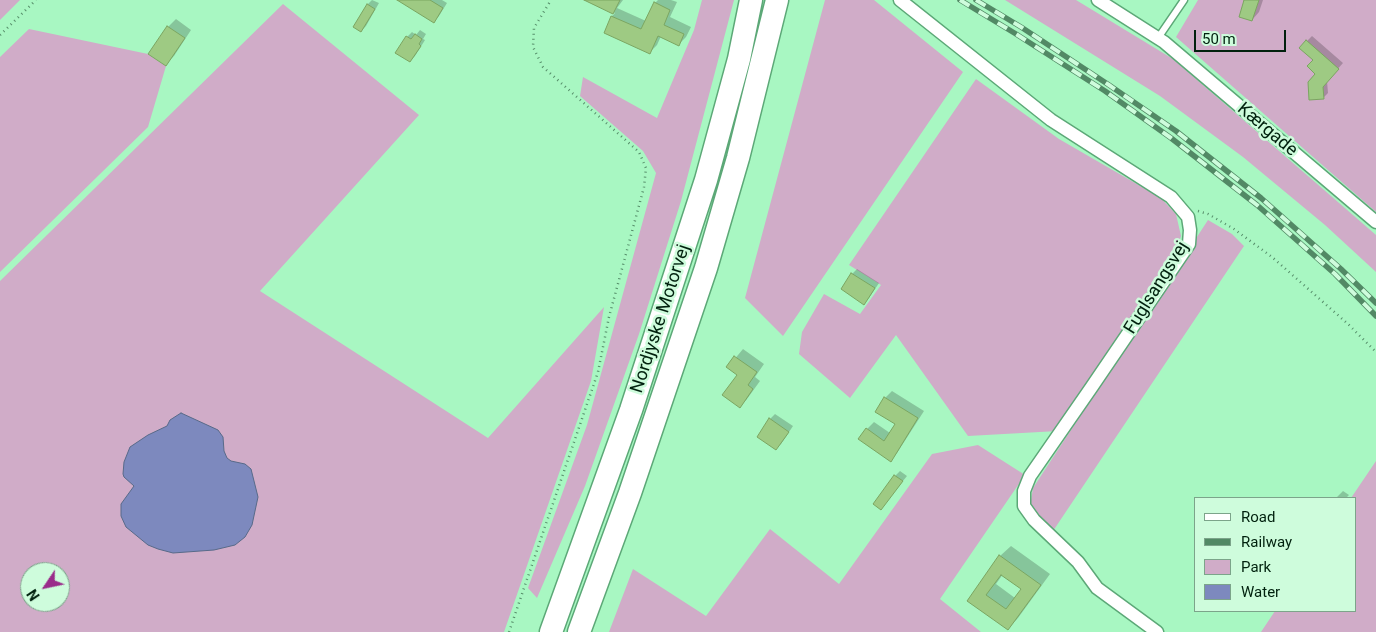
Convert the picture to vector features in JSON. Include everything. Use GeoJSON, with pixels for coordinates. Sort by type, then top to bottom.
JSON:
{"type":"FeatureCollection","features":[{"type":"Feature","properties":{"kind":"highway","name":"Nordjyske Motorvej"},"geometry":{"type":"LineString","coordinates":[[551,632],[631,410],[706,180],[738,59],[751,0]]}},
{"type":"Feature","properties":{"kind":"highway","name":"Nordjyske Motorvej"},"geometry":{"type":"LineString","coordinates":[[579,632],[630,493],[706,268],[738,158],[777,0]]}},
{"type":"Feature","properties":{"kind":"highway"},"geometry":{"type":"LineString","coordinates":[[541,632],[631,410]]}},
{"type":"Feature","properties":{"kind":"street","name":"Fuglsangsvej"},"geometry":{"type":"LineString","coordinates":[[900,0],[1051,120],[1171,197],[1188,217],[1190,230],[1189,244],[1030,476],[1024,491],[1024,506],[1034,520],[1078,562],[1097,588],[1157,632]]}},
{"type":"Feature","properties":{"kind":"street","name":"Kærgade"},"geometry":{"type":"LineString","coordinates":[[1098,0],[1158,38],[1376,222]]}},
{"type":"Feature","properties":{"kind":"lane"},"geometry":{"type":"LineString","coordinates":[[1158,38],[1184,0]]}},
{"type":"Feature","properties":{"kind":"path"},"geometry":{"type":"LineString","coordinates":[[0,35],[36,0]]}},
{"type":"Feature","properties":{"kind":"path"},"geometry":{"type":"LineString","coordinates":[[509,632],[598,372],[609,317],[644,187],[646,168],[639,152],[543,68],[533,47],[534,28],[551,0]]}},
{"type":"Feature","properties":{"kind":"path"},"geometry":{"type":"LineString","coordinates":[[1179,206],[1208,214],[1234,229],[1272,257],[1376,352]]}},
{"type":"Feature","properties":{"kind":"green space"},"geometry":{"type":"Polygon","coordinates":[[[0,0],[20,0],[0,20],[0,0]]]}},
{"type":"Feature","properties":{"kind":"green space"},"geometry":{"type":"Polygon","coordinates":[[[702,0],[734,0],[681,201],[639,334],[585,486],[537,598],[528,588],[587,425],[656,173],[643,151],[580,96],[583,77],[657,118],[694,30],[702,0]]]}},
{"type":"Feature","properties":{"kind":"green space"},"geometry":{"type":"Polygon","coordinates":[[[825,0],[874,0],[963,72],[783,336],[745,298],[825,0]]]}},
{"type":"Feature","properties":{"kind":"green space"},"geometry":{"type":"Polygon","coordinates":[[[1005,0],[1076,0],[1173,59],[1376,235],[1376,272],[1325,225],[1243,157],[1160,96],[1005,0]]]}},
{"type":"Feature","properties":{"kind":"green space"},"geometry":{"type":"Polygon","coordinates":[[[1198,0],[1376,0],[1376,212],[1176,37],[1198,0]]]}},
{"type":"Feature","properties":{"kind":"green space"},"geometry":{"type":"Polygon","coordinates":[[[283,4],[419,115],[260,291],[488,438],[604,307],[591,381],[504,632],[0,632],[0,281],[283,4]]]}},
{"type":"Feature","properties":{"kind":"green space"},"geometry":{"type":"Polygon","coordinates":[[[29,29],[148,54],[166,66],[148,127],[0,272],[0,57],[29,29]]]}},
{"type":"Feature","properties":{"kind":"green space"},"geometry":{"type":"Polygon","coordinates":[[[976,79],[1059,139],[1161,198],[1176,214],[1181,236],[1171,263],[1058,431],[968,436],[896,335],[850,398],[799,354],[802,332],[824,294],[860,314],[881,285],[849,265],[976,79]]]}},
{"type":"Feature","properties":{"kind":"green space"},"geometry":{"type":"Polygon","coordinates":[[[1208,220],[1232,234],[1244,246],[1053,531],[1039,520],[1030,506],[1033,488],[1208,220]]]}},
{"type":"Feature","properties":{"kind":"green space"},"geometry":{"type":"Polygon","coordinates":[[[978,445],[1025,475],[940,599],[981,632],[609,632],[633,569],[706,616],[770,529],[839,584],[932,454],[978,445]]]}},
{"type":"Feature","properties":{"kind":"green space"},"geometry":{"type":"Polygon","coordinates":[[[1376,461],[1376,632],[1261,632],[1274,612],[1356,612],[1356,497],[1352,497],[1376,461]]]}},
{"type":"Feature","properties":{"kind":"water"},"geometry":{"type":"Polygon","coordinates":[[[181,413],[218,430],[223,437],[224,451],[227,458],[231,461],[245,464],[251,469],[258,497],[252,525],[245,537],[235,545],[214,550],[173,553],[148,545],[126,527],[121,516],[121,504],[134,486],[123,474],[124,462],[130,447],[148,435],[167,426],[170,420],[181,413]]]}},
{"type":"Feature","properties":{"kind":"building"},"geometry":{"type":"Polygon","coordinates":[[[397,0],[430,0],[443,8],[434,23],[397,0]]]}},
{"type":"Feature","properties":{"kind":"building"},"geometry":{"type":"Polygon","coordinates":[[[584,0],[620,0],[613,14],[584,0]]]}},
{"type":"Feature","properties":{"kind":"building"},"geometry":{"type":"Polygon","coordinates":[[[1244,0],[1259,0],[1252,21],[1239,17],[1244,0]]]}},
{"type":"Feature","properties":{"kind":"building"},"geometry":{"type":"Polygon","coordinates":[[[654,2],[670,10],[664,25],[684,34],[679,46],[658,36],[650,54],[604,33],[611,16],[641,29],[654,2]]]}},
{"type":"Feature","properties":{"kind":"building"},"geometry":{"type":"Polygon","coordinates":[[[367,4],[375,9],[361,32],[353,27],[367,4]]]}},
{"type":"Feature","properties":{"kind":"building"},"geometry":{"type":"Polygon","coordinates":[[[167,26],[185,38],[166,66],[148,54],[167,26]]]}},
{"type":"Feature","properties":{"kind":"building"},"geometry":{"type":"Polygon","coordinates":[[[415,34],[422,39],[419,44],[421,46],[410,62],[395,53],[406,36],[411,39],[415,34]]]}},
{"type":"Feature","properties":{"kind":"building"},"geometry":{"type":"Polygon","coordinates":[[[1306,40],[1339,69],[1323,87],[1324,99],[1309,100],[1308,82],[1315,74],[1307,66],[1313,60],[1299,48],[1306,40]]]}},
{"type":"Feature","properties":{"kind":"building"},"geometry":{"type":"Polygon","coordinates":[[[851,273],[875,288],[864,305],[841,289],[851,273]]]}},
{"type":"Feature","properties":{"kind":"building"},"geometry":{"type":"Polygon","coordinates":[[[734,356],[757,372],[748,385],[753,389],[740,408],[722,395],[737,375],[726,367],[734,356]]]}},
{"type":"Feature","properties":{"kind":"building"},"geometry":{"type":"Polygon","coordinates":[[[884,397],[918,418],[891,462],[858,439],[866,428],[884,441],[895,424],[875,412],[884,397]]]}},
{"type":"Feature","properties":{"kind":"building"},"geometry":{"type":"Polygon","coordinates":[[[769,418],[789,432],[776,450],[757,437],[769,418]]]}},
{"type":"Feature","properties":{"kind":"building"},"geometry":{"type":"Polygon","coordinates":[[[894,475],[903,481],[881,510],[873,504],[894,475]]]}},
{"type":"Feature","properties":{"kind":"building"},"geometry":{"type":"Polygon","coordinates":[[[999,555],[1041,585],[1008,630],[967,601],[999,555]],[[1001,575],[986,595],[1006,609],[1021,589],[1001,575]]]}},
{"type":"Feature","properties":{"kind":"railway"},"geometry":{"type":"LineString","coordinates":[[960,0],[1105,91],[1171,138],[1257,205],[1335,274],[1376,316]]}},
{"type":"Feature","properties":{"kind":"railway"},"geometry":{"type":"LineString","coordinates":[[976,0],[1021,27],[1176,131],[1261,198],[1341,269],[1376,303]]}}]}
